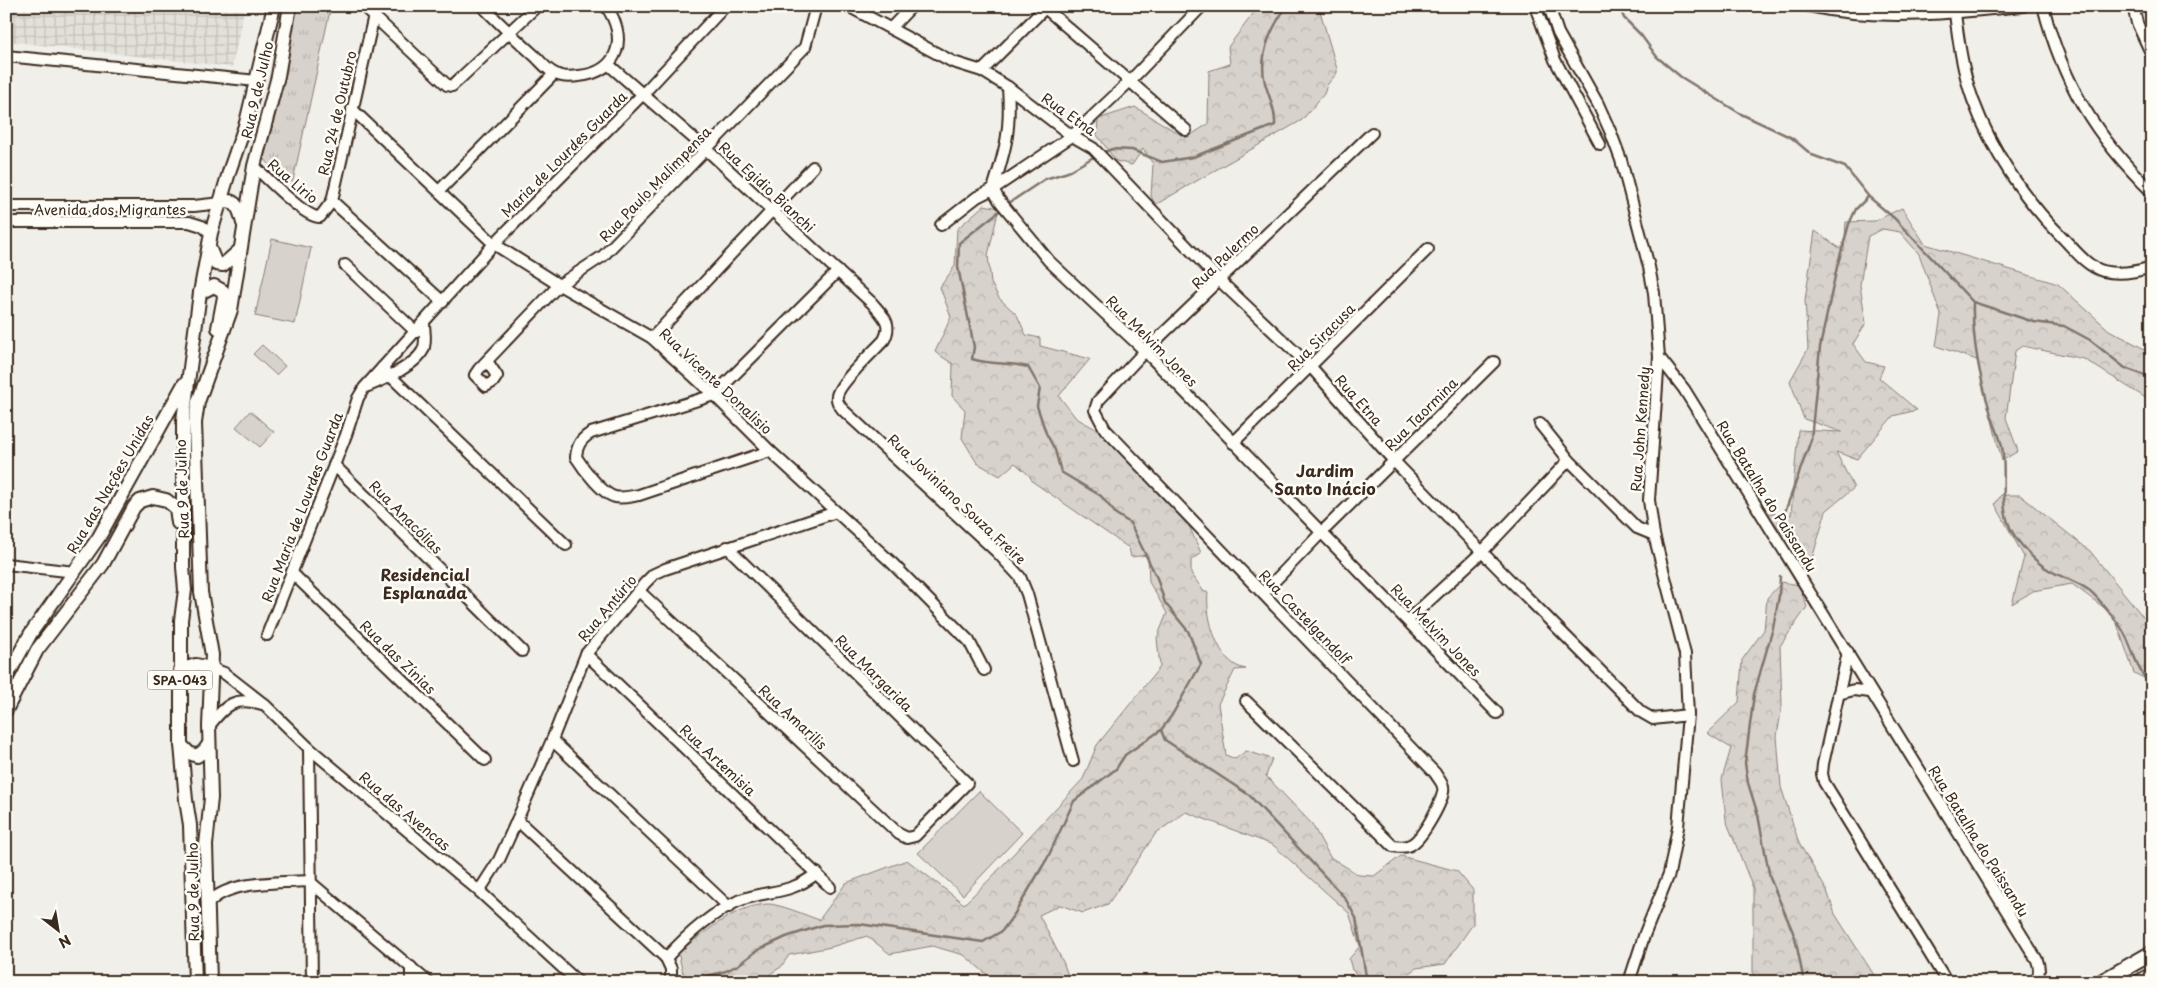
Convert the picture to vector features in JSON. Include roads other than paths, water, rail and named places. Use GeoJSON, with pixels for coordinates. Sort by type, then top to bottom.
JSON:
{"type":"FeatureCollection","features":[{"type":"Feature","properties":{"kind":"highway"},"geometry":{"type":"LineString","coordinates":[[2101,982],[2152,953]]}},
{"type":"Feature","properties":{"kind":"highway"},"geometry":{"type":"LineString","coordinates":[[2140,982],[2152,976]]}},
{"type":"Feature","properties":{"kind":"highway"},"geometry":{"type":"LineString","coordinates":[[2148,982],[2152,979]]}},
{"type":"Feature","properties":{"kind":"main road","name":"Rua 9 de Julho"},"geometry":{"type":"LineString","coordinates":[[196,982],[190,825],[181,745],[181,620],[186,590],[183,567],[184,420],[200,293],[210,239],[257,81],[274,6]]}},
{"type":"Feature","properties":{"kind":"main road","name":"Rua 9 de Julho"},"geometry":{"type":"LineString","coordinates":[[210,982],[207,837],[211,786],[208,726],[212,655],[201,592],[199,567],[195,424],[198,402],[231,310],[254,166],[278,76],[290,6]]}},
{"type":"Feature","properties":{"kind":"main road"},"geometry":{"type":"LineString","coordinates":[[257,81],[262,82],[265,94],[259,127],[261,136]]}},
{"type":"Feature","properties":{"kind":"main road"},"geometry":{"type":"LineString","coordinates":[[220,203],[226,201],[235,203],[240,209],[244,230]]}},
{"type":"Feature","properties":{"kind":"main road"},"geometry":{"type":"LineString","coordinates":[[210,239],[216,264],[226,263],[240,250]]}},
{"type":"Feature","properties":{"kind":"main road"},"geometry":{"type":"LineString","coordinates":[[198,402],[197,385],[218,328],[224,291],[214,286],[200,293]]}},
{"type":"Feature","properties":{"kind":"main road","name":"Rua das Nações Unidas"},"geometry":{"type":"LineString","coordinates":[[6,678],[31,633],[99,537],[188,378]]}},
{"type":"Feature","properties":{"kind":"main road"},"geometry":{"type":"LineString","coordinates":[[6,710],[38,650],[103,564],[134,507],[140,501],[158,497],[176,508],[183,567]]}},
{"type":"Feature","properties":{"kind":"main road"},"geometry":{"type":"LineString","coordinates":[[180,670],[196,665],[211,668]]}},
{"type":"Feature","properties":{"kind":"main road"},"geometry":{"type":"LineString","coordinates":[[181,745],[189,753],[197,756],[209,744]]}},
{"type":"Feature","properties":{"kind":"street"},"geometry":{"type":"LineString","coordinates":[[363,6],[375,11],[447,85],[452,86],[537,6]]}},
{"type":"Feature","properties":{"kind":"street"},"geometry":{"type":"LineString","coordinates":[[482,6],[554,74],[572,77],[587,76],[609,65],[614,58],[618,41],[615,23],[606,6]]}},
{"type":"Feature","properties":{"kind":"street","name":"Maria de Lourdes Guarda"},"geometry":{"type":"LineString","coordinates":[[424,323],[494,244],[643,94],[724,6]]}},
{"type":"Feature","properties":{"kind":"street","name":"Rua Paulo Malimpensa"},"geometry":{"type":"LineString","coordinates":[[487,361],[559,285],[603,256],[805,47],[816,6]]}},
{"type":"Feature","properties":{"kind":"street"},"geometry":{"type":"LineString","coordinates":[[848,6],[953,62],[982,71],[1008,87],[1009,133],[1006,150],[993,189]]}},
{"type":"Feature","properties":{"kind":"street"},"geometry":{"type":"LineString","coordinates":[[891,28],[912,6]]}},
{"type":"Feature","properties":{"kind":"street"},"geometry":{"type":"LineString","coordinates":[[941,225],[960,208],[993,189],[1072,136],[1129,82],[1202,6]]}},
{"type":"Feature","properties":{"kind":"street"},"geometry":{"type":"LineString","coordinates":[[1535,6],[1555,60],[1600,144]]}},
{"type":"Feature","properties":{"kind":"street","name":"Rua John Kennedy"},"geometry":{"type":"LineString","coordinates":[[1549,6],[1558,34],[1598,104],[1621,160],[1650,276],[1659,357],[1649,500],[1654,535],[1685,654],[1688,715],[1678,828],[1669,874],[1645,934],[1630,982]]}},
{"type":"Feature","properties":{"kind":"street"},"geometry":{"type":"LineString","coordinates":[[1808,6],[1865,10],[1955,10],[2023,6]]}},
{"type":"Feature","properties":{"kind":"street"},"geometry":{"type":"LineString","coordinates":[[2043,6],[2059,60],[2088,116],[2117,154],[2152,192]]}},
{"type":"Feature","properties":{"kind":"street"},"geometry":{"type":"LineString","coordinates":[[2133,6],[2137,23],[2152,55]]}},
{"type":"Feature","properties":{"kind":"street"},"geometry":{"type":"LineString","coordinates":[[982,71],[1046,7],[1129,82],[1186,130]]}},
{"type":"Feature","properties":{"kind":"street"},"geometry":{"type":"LineString","coordinates":[[1955,10],[1963,64],[1973,99],[1994,146],[2009,171],[2046,221],[2082,258],[2092,266],[2103,271],[2135,272],[2152,268]]}},
{"type":"Feature","properties":{"kind":"street","name":"Rua 24 de Outubro"},"geometry":{"type":"LineString","coordinates":[[332,201],[375,11]]}},
{"type":"Feature","properties":{"kind":"street"},"geometry":{"type":"LineString","coordinates":[[6,56],[257,81]]}},
{"type":"Feature","properties":{"kind":"street","name":"Rua Egidio Bianchi"},"geometry":{"type":"LineString","coordinates":[[609,65],[707,150],[872,303],[884,318],[889,326],[884,340],[842,386]]}},
{"type":"Feature","properties":{"kind":"street"},"geometry":{"type":"LineString","coordinates":[[440,190],[554,74]]}},
{"type":"Feature","properties":{"kind":"street","name":"Rua Etna"},"geometry":{"type":"LineString","coordinates":[[1008,87],[1072,136],[1093,148],[1220,281],[1311,367],[1394,461],[1641,712],[1653,719],[1688,715]]}},
{"type":"Feature","properties":{"kind":"street","name":"Rua Vicente Donalisio"},"geometry":{"type":"LineString","coordinates":[[352,109],[440,190],[494,244],[559,285],[652,338],[714,395],[770,451],[891,562],[969,641],[984,670]]}},
{"type":"Feature","properties":{"kind":"street","name":"Rua Palermo"},"geometry":{"type":"LineString","coordinates":[[1098,401],[1145,351],[1372,133]]}},
{"type":"Feature","properties":{"kind":"street","name":"Rua Lirio"},"geometry":{"type":"LineString","coordinates":[[254,166],[314,217],[320,217],[332,201]]}},
{"type":"Feature","properties":{"kind":"street"},"geometry":{"type":"LineString","coordinates":[[652,338],[812,167]]}},
{"type":"Feature","properties":{"kind":"street","name":"Rua Melvim Jones"},"geometry":{"type":"LineString","coordinates":[[993,189],[999,200],[1049,261],[1145,351],[1497,713]]}},
{"type":"Feature","properties":{"kind":"street"},"geometry":{"type":"LineString","coordinates":[[332,201],[443,302]]}},
{"type":"Feature","properties":{"kind":"street","name":"Avenida dos Migrantes"},"geometry":{"type":"LineString","coordinates":[[6,206],[194,206],[220,203]]}},
{"type":"Feature","properties":{"kind":"street","name":"Avenida dos Migrantes"},"geometry":{"type":"LineString","coordinates":[[6,210],[20,210],[32,206]]}},
{"type":"Feature","properties":{"kind":"street","name":"Avenida dos Migrantes"},"geometry":{"type":"LineString","coordinates":[[6,222],[189,222],[202,226],[210,239]]}},
{"type":"Feature","properties":{"kind":"street","name":"Rua Siracusa"},"geometry":{"type":"LineString","coordinates":[[1233,443],[1428,249]]}},
{"type":"Feature","properties":{"kind":"street"},"geometry":{"type":"LineString","coordinates":[[345,265],[416,332]]}},
{"type":"Feature","properties":{"kind":"street"},"geometry":{"type":"LineString","coordinates":[[770,451],[639,495],[623,498],[614,497],[602,489],[576,457],[576,448],[583,438],[592,433],[714,395],[838,271]]}},
{"type":"Feature","properties":{"kind":"street"},"geometry":{"type":"LineString","coordinates":[[364,388],[391,376],[423,350],[425,343],[424,323]]}},
{"type":"Feature","properties":{"kind":"street","name":"Rua Maria de Lourdes Guarda"},"geometry":{"type":"LineString","coordinates":[[267,636],[334,465],[358,398],[364,388],[424,323]]}},
{"type":"Feature","properties":{"kind":"street","name":"Rua Batalha do Paissandu"},"geometry":{"type":"LineString","coordinates":[[1659,357],[1684,389],[2037,960],[2039,967],[2036,982]]}},
{"type":"Feature","properties":{"kind":"street","name":"Rua Taormina"},"geometry":{"type":"LineString","coordinates":[[1263,593],[1494,362]]}},
{"type":"Feature","properties":{"kind":"street"},"geometry":{"type":"LineString","coordinates":[[382,368],[566,545]]}},
{"type":"Feature","properties":{"kind":"street","name":"Rua Joviniano Souza Freire"},"geometry":{"type":"LineString","coordinates":[[842,386],[837,395],[838,403],[843,410],[990,545],[1020,577],[1027,594],[1073,761]]}},
{"type":"Feature","properties":{"kind":"street","name":"Rua Castelgandolf"},"geometry":{"type":"LineString","coordinates":[[1098,401],[1096,414],[1105,429],[1435,773],[1443,787],[1443,797],[1421,836],[1411,845],[1402,848],[1393,846],[1246,701]]}},
{"type":"Feature","properties":{"kind":"street"},"geometry":{"type":"LineString","coordinates":[[1540,424],[1569,460],[1637,528],[1654,535]]}},
{"type":"Feature","properties":{"kind":"street"},"geometry":{"type":"LineString","coordinates":[[1408,620],[1482,552],[1569,460]]}},
{"type":"Feature","properties":{"kind":"street","name":"Rua Anacólias"},"geometry":{"type":"LineString","coordinates":[[334,465],[522,651]]}},
{"type":"Feature","properties":{"kind":"street","name":"Rua Antúrio"},"geometry":{"type":"LineString","coordinates":[[479,891],[498,860],[517,820],[552,740],[586,654],[654,574],[727,547],[836,512]]}},
{"type":"Feature","properties":{"kind":"street","name":"Rua Margarida"},"geometry":{"type":"LineString","coordinates":[[727,547],[967,783],[933,819]]}},
{"type":"Feature","properties":{"kind":"street"},"geometry":{"type":"LineString","coordinates":[[6,564],[75,572]]}},
{"type":"Feature","properties":{"kind":"street","name":"Rua das Zínias"},"geometry":{"type":"LineString","coordinates":[[292,574],[485,760]]}},
{"type":"Feature","properties":{"kind":"street","name":"Rua Amarilis"},"geometry":{"type":"LineString","coordinates":[[639,591],[899,834],[912,838],[933,819]]}},
{"type":"Feature","properties":{"kind":"street"},"geometry":{"type":"LineString","coordinates":[[1848,652],[1823,764],[1822,774],[1824,782],[1947,982]]}},
{"type":"Feature","properties":{"kind":"street","name":"Rua Artemisia"},"geometry":{"type":"LineString","coordinates":[[586,654],[830,887]]}},
{"type":"Feature","properties":{"kind":"street","name":"Rua das Avencas"},"geometry":{"type":"LineString","coordinates":[[211,668],[224,673],[264,705],[309,748],[479,891],[578,982]]}},
{"type":"Feature","properties":{"kind":"street"},"geometry":{"type":"LineString","coordinates":[[1838,694],[1854,690],[1870,692]]}},
{"type":"Feature","properties":{"kind":"street"},"geometry":{"type":"LineString","coordinates":[[208,726],[222,709],[229,705],[249,701],[264,705]]}},
{"type":"Feature","properties":{"kind":"street"},"geometry":{"type":"LineString","coordinates":[[552,740],[729,907]]}},
{"type":"Feature","properties":{"kind":"street"},"geometry":{"type":"LineString","coordinates":[[309,748],[309,881],[312,982]]}},
{"type":"Feature","properties":{"kind":"street"},"geometry":{"type":"LineString","coordinates":[[517,820],[666,958],[671,969],[671,982]]}},
{"type":"Feature","properties":{"kind":"street"},"geometry":{"type":"LineString","coordinates":[[666,958],[694,929],[729,907],[748,899],[794,888],[817,874]]}},
{"type":"Feature","properties":{"kind":"street"},"geometry":{"type":"LineString","coordinates":[[207,905],[216,895],[231,888],[309,881],[428,982]]}},
{"type":"Feature","properties":{"kind":"street"},"geometry":{"type":"LineString","coordinates":[[410,966],[411,982]]}},
{"type":"Feature","properties":{"kind":"waterway"},"geometry":{"type":"LineString","coordinates":[[1102,153],[1112,149],[1132,150],[1162,162],[1193,157],[1275,125],[1273,109],[1263,73],[1263,62],[1267,42],[1287,6]]}},
{"type":"Feature","properties":{"kind":"waterway"},"geometry":{"type":"LineString","coordinates":[[1619,6],[1624,18],[1641,35],[1657,57],[1681,77],[1741,114],[1792,138],[1812,155],[1845,167],[1869,197],[1894,218],[1973,302],[2034,322],[2064,326],[2090,340],[2125,368],[2152,378]]}},
{"type":"Feature","properties":{"kind":"waterway"},"geometry":{"type":"LineString","coordinates":[[1006,205],[1045,179],[1068,172],[1097,155]]}},
{"type":"Feature","properties":{"kind":"waterway"},"geometry":{"type":"LineString","coordinates":[[1781,530],[1785,512],[1811,440],[1820,347],[1837,267],[1849,224],[1856,209],[1868,197]]}},
{"type":"Feature","properties":{"kind":"waterway"},"geometry":{"type":"LineString","coordinates":[[695,982],[697,979],[726,971],[738,965],[758,950],[786,937],[823,925],[859,924],[983,942],[1002,931],[1015,913],[1048,857],[1074,801],[1116,769],[1125,755],[1161,730],[1172,715],[1201,664],[1188,631],[1165,603],[1157,578],[1130,523],[1116,514],[1101,496],[1061,472],[1055,450],[1046,433],[1037,406],[1040,388],[1028,367],[972,359],[974,347],[958,267],[959,243],[1002,209]]}},
{"type":"Feature","properties":{"kind":"waterway"},"geometry":{"type":"LineString","coordinates":[[1973,303],[1977,357],[1986,398],[2002,447],[2005,508],[2007,520],[2012,531],[2025,550],[2040,564],[2054,573],[2075,582],[2090,591],[2097,598],[2122,629],[2141,671],[2152,685]]}},
{"type":"Feature","properties":{"kind":"waterway"},"geometry":{"type":"LineString","coordinates":[[1780,576],[1779,596],[1773,628],[1754,694],[1745,763],[1748,783],[1758,815],[1770,878],[1795,937],[1804,982]]}},
{"type":"Feature","properties":{"kind":"waterway"},"geometry":{"type":"LineString","coordinates":[[1161,730],[1165,740],[1249,795],[1345,898],[1356,918],[1367,982]]}},
{"type":"Feature","properties":{"kind":"district","name":"Jardim Santo Inácio"},"geometry":{"type":"Point","coordinates":[1325,479]}},
{"type":"Feature","properties":{"kind":"district","name":"Residencial Esplanada"},"geometry":{"type":"Point","coordinates":[425,583]}}]}
